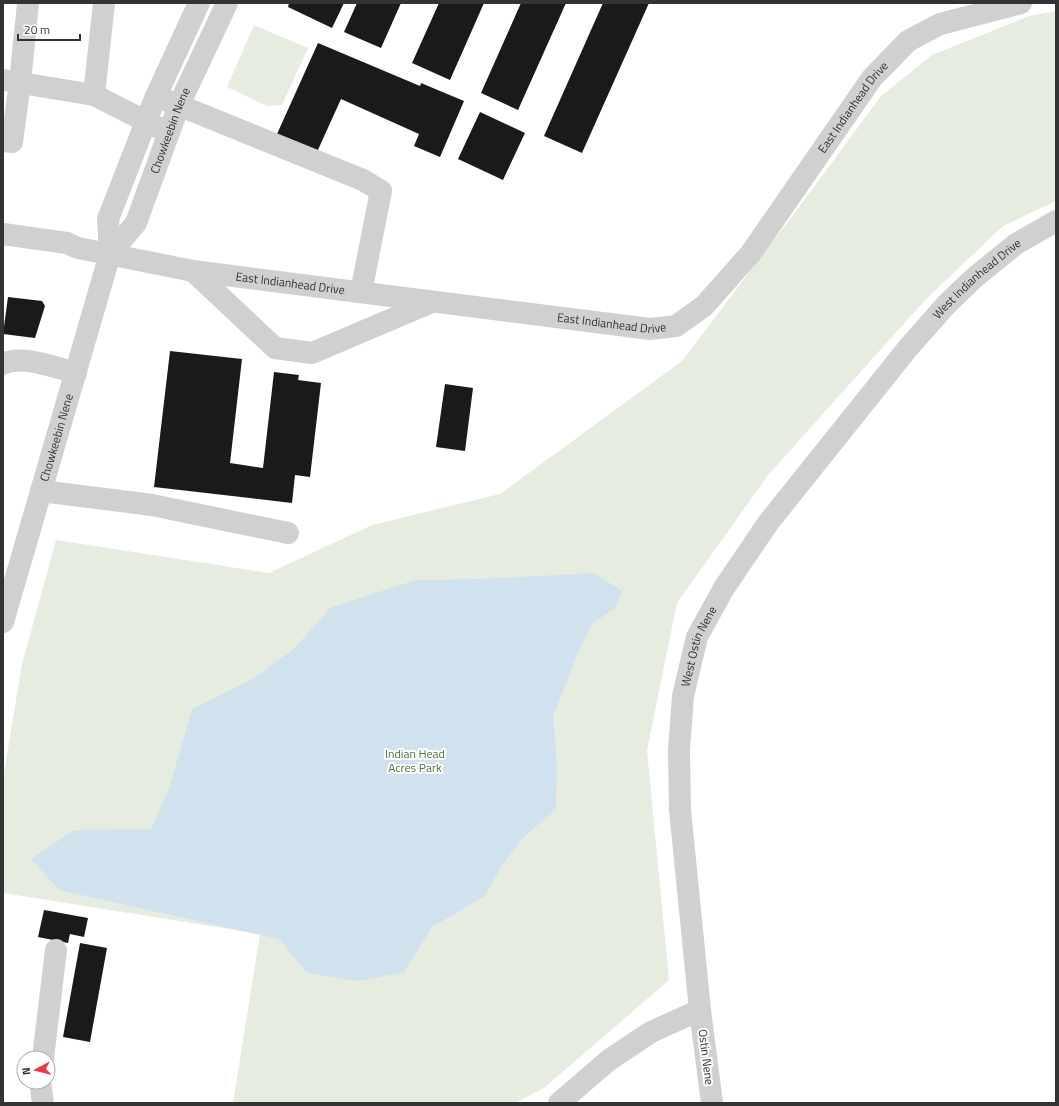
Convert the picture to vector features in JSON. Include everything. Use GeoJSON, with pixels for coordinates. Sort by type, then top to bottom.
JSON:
{"type":"FeatureCollection","features":[{"type":"Feature","properties":{"kind":"street"},"geometry":{"type":"LineString","coordinates":[[3,141],[12,142],[12,81],[28,3]]}},
{"type":"Feature","properties":{"kind":"street"},"geometry":{"type":"LineString","coordinates":[[94,95],[104,3]]}},
{"type":"Feature","properties":{"kind":"street","name":"Chowkeebin Nene"},"geometry":{"type":"LineString","coordinates":[[3,622],[110,254],[108,219],[156,96],[199,3]]}},
{"type":"Feature","properties":{"kind":"street","name":"Chowkeebin Nene"},"geometry":{"type":"LineString","coordinates":[[110,254],[136,223],[179,105],[227,3]]}},
{"type":"Feature","properties":{"kind":"street","name":"East Indianhead Drive"},"geometry":{"type":"LineString","coordinates":[[3,234],[67,243],[78,248],[193,271],[650,329],[676,326],[704,306],[751,254],[872,78],[908,41],[940,24],[1021,3]]}},
{"type":"Feature","properties":{"kind":"street"},"geometry":{"type":"LineString","coordinates":[[12,81],[94,95],[146,122],[169,132]]}},
{"type":"Feature","properties":{"kind":"street"},"geometry":{"type":"LineString","coordinates":[[156,96],[363,180],[381,191],[361,292]]}},
{"type":"Feature","properties":{"kind":"street","name":"West Indianhead Drive"},"geometry":{"type":"LineString","coordinates":[[908,348],[946,305],[974,278],[1016,244],[1056,221]]}},
{"type":"Feature","properties":{"kind":"street"},"geometry":{"type":"LineString","coordinates":[[193,271],[275,348],[312,353],[433,301]]}},
{"type":"Feature","properties":{"kind":"street","name":"West Ostin Nene"},"geometry":{"type":"LineString","coordinates":[[700,1010],[680,817],[679,750],[683,696],[697,637],[724,588],[768,523],[908,348]]}},
{"type":"Feature","properties":{"kind":"street"},"geometry":{"type":"LineString","coordinates":[[3,364],[8,361],[23,359],[76,373]]}},
{"type":"Feature","properties":{"kind":"street"},"geometry":{"type":"LineString","coordinates":[[40,491],[152,505],[288,533]]}},
{"type":"Feature","properties":{"kind":"street"},"geometry":{"type":"LineString","coordinates":[[44,1050],[56,950]]}},
{"type":"Feature","properties":{"kind":"street"},"geometry":{"type":"LineString","coordinates":[[559,1103],[609,1060],[651,1032],[700,1010]]}},
{"type":"Feature","properties":{"kind":"street","name":"Ostin Nene"},"geometry":{"type":"LineString","coordinates":[[700,1010],[712,1103]]}},
{"type":"Feature","properties":{"kind":"street"},"geometry":{"type":"LineString","coordinates":[[41,1090],[43,1103]]}},
{"type":"Feature","properties":{"kind":"green space","name":"Indian Head Acres Park"},"geometry":{"type":"Polygon","coordinates":[[[1056,11],[1056,201],[1003,226],[926,299],[768,475],[677,603],[647,750],[669,980],[544,1088],[515,1103],[233,1103],[260,934],[3,893],[3,779],[22,664],[56,540],[269,573],[372,525],[500,494],[682,361],[881,96],[932,55],[1029,16],[1056,11]]]}},
{"type":"Feature","properties":{"kind":"green space"},"geometry":{"type":"Polygon","coordinates":[[[254,25],[308,48],[282,105],[267,106],[227,87],[254,25]]]}},
{"type":"Feature","properties":{"kind":"water"},"geometry":{"type":"Polygon","coordinates":[[[594,573],[622,591],[615,608],[593,623],[576,657],[553,717],[557,764],[556,809],[525,836],[502,865],[485,896],[432,927],[404,972],[358,981],[307,973],[279,939],[59,890],[31,859],[74,830],[151,829],[169,789],[192,709],[254,678],[294,649],[330,608],[416,580],[483,579],[594,573]]]}},
{"type":"Feature","properties":{"kind":"building"},"geometry":{"type":"Polygon","coordinates":[[[289,3],[344,3],[332,28],[288,7],[289,3]]]}},
{"type":"Feature","properties":{"kind":"building"},"geometry":{"type":"Polygon","coordinates":[[[357,3],[401,3],[381,48],[344,32],[357,3]]]}},
{"type":"Feature","properties":{"kind":"building"},"geometry":{"type":"Polygon","coordinates":[[[439,3],[484,3],[450,80],[412,63],[439,3]]]}},
{"type":"Feature","properties":{"kind":"building"},"geometry":{"type":"Polygon","coordinates":[[[521,3],[566,3],[518,110],[481,93],[521,3]]]}},
{"type":"Feature","properties":{"kind":"building"},"geometry":{"type":"Polygon","coordinates":[[[603,3],[649,3],[582,153],[544,136],[603,3]]]}},
{"type":"Feature","properties":{"kind":"building"},"geometry":{"type":"Polygon","coordinates":[[[318,43],[420,86],[421,83],[464,101],[440,157],[414,146],[419,134],[341,99],[317,152],[277,134],[318,43]]]}},
{"type":"Feature","properties":{"kind":"building"},"geometry":{"type":"Polygon","coordinates":[[[480,112],[525,133],[503,180],[458,159],[480,112]]]}},
{"type":"Feature","properties":{"kind":"building"},"geometry":{"type":"Polygon","coordinates":[[[8,297],[42,301],[45,306],[35,338],[3,334],[8,297]]]}},
{"type":"Feature","properties":{"kind":"building"},"geometry":{"type":"Polygon","coordinates":[[[170,351],[242,359],[230,463],[263,468],[274,372],[299,375],[298,380],[321,383],[310,477],[295,475],[292,503],[154,487],[170,351]]]}},
{"type":"Feature","properties":{"kind":"building"},"geometry":{"type":"Polygon","coordinates":[[[445,384],[473,388],[465,451],[436,447],[445,384]]]}},
{"type":"Feature","properties":{"kind":"building"},"geometry":{"type":"Polygon","coordinates":[[[44,910],[88,918],[84,937],[70,934],[68,943],[38,937],[44,910]]]}},
{"type":"Feature","properties":{"kind":"building"},"geometry":{"type":"Polygon","coordinates":[[[80,943],[107,948],[90,1042],[63,1037],[80,943]]]}}]}
